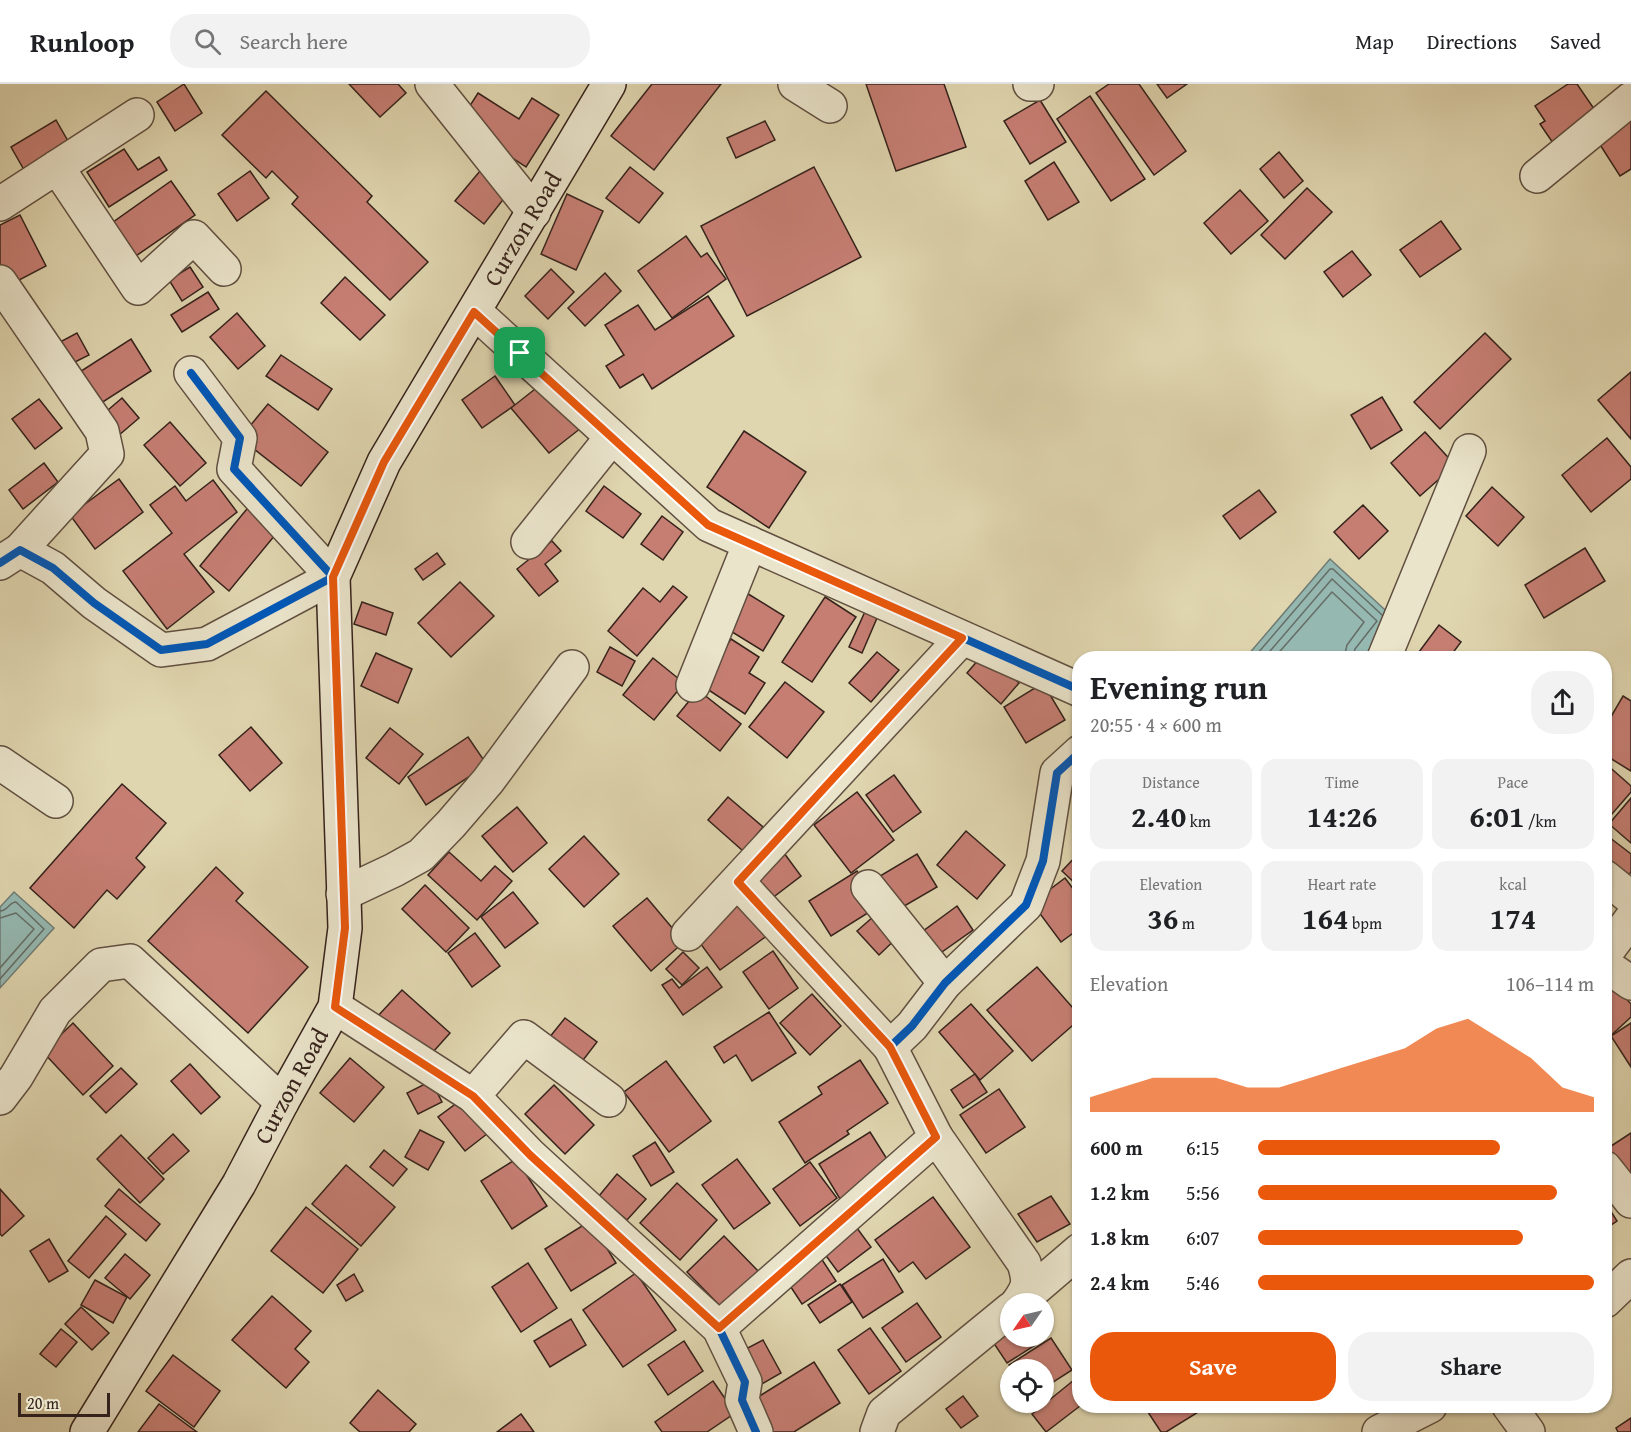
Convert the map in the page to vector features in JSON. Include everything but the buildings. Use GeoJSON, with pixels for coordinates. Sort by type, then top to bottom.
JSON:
{"type":"FeatureCollection","features":[{"type":"Feature","properties":{"kind":"street"},"geometry":{"type":"LineString","coordinates":[[432,84],[534,212]]}},
{"type":"Feature","properties":{"kind":"street","name":"Curzon Road"},"geometry":{"type":"LineString","coordinates":[[87,1432],[239,1184],[335,1007],[345,928],[333,577],[384,462],[609,84]]}},
{"type":"Feature","properties":{"kind":"street"},"geometry":{"type":"LineString","coordinates":[[795,84],[830,106]]}},
{"type":"Feature","properties":{"kind":"street"},"geometry":{"type":"LineString","coordinates":[[1030,84],[1037,84]]}},
{"type":"Feature","properties":{"kind":"street"},"geometry":{"type":"LineString","coordinates":[[1537,176],[1631,99]]}},
{"type":"Feature","properties":{"kind":"street"},"geometry":{"type":"LineString","coordinates":[[0,204],[137,115]]}},
{"type":"Feature","properties":{"kind":"street"},"geometry":{"type":"LineString","coordinates":[[57,167],[138,288],[194,237],[224,269]]}},
{"type":"Feature","properties":{"kind":"street"},"geometry":{"type":"LineString","coordinates":[[0,282],[102,431],[107,454],[10,557],[53,568],[94,603],[161,650],[207,644],[333,577],[234,469],[240,438],[191,372]]}},
{"type":"Feature","properties":{"kind":"street"},"geometry":{"type":"LineString","coordinates":[[474,312],[708,525],[1072,686]]}},
{"type":"Feature","properties":{"kind":"street"},"geometry":{"type":"LineString","coordinates":[[528,542],[612,437]]}},
{"type":"Feature","properties":{"kind":"street"},"geometry":{"type":"LineString","coordinates":[[1387,651],[1469,451]]}},
{"type":"Feature","properties":{"kind":"street"},"geometry":{"type":"LineString","coordinates":[[693,685],[750,543]]}},
{"type":"Feature","properties":{"kind":"street"},"geometry":{"type":"LineString","coordinates":[[688,934],[962,638]]}},
{"type":"Feature","properties":{"kind":"street"},"geometry":{"type":"LineString","coordinates":[[343,894],[421,855],[452,824],[488,781],[572,667]]}},
{"type":"Feature","properties":{"kind":"street"},"geometry":{"type":"LineString","coordinates":[[890,1047],[912,1026],[945,983],[1026,905],[1043,861],[1057,773],[1072,759]]}},
{"type":"Feature","properties":{"kind":"street"},"geometry":{"type":"LineString","coordinates":[[0,763],[56,801]]}},
{"type":"Feature","properties":{"kind":"street"},"geometry":{"type":"LineString","coordinates":[[738,882],[890,1047],[936,1137],[1024,1263],[1029,1279],[1025,1293]]}},
{"type":"Feature","properties":{"kind":"street"},"geometry":{"type":"LineString","coordinates":[[1612,883],[1631,898]]}},
{"type":"Feature","properties":{"kind":"street"},"geometry":{"type":"LineString","coordinates":[[868,887],[945,983]]}},
{"type":"Feature","properties":{"kind":"street"},"geometry":{"type":"LineString","coordinates":[[1612,945],[1631,919]]}},
{"type":"Feature","properties":{"kind":"street"},"geometry":{"type":"LineString","coordinates":[[0,1098],[16,1077],[55,1011],[101,965],[130,961],[282,1102]]}},
{"type":"Feature","properties":{"kind":"street"},"geometry":{"type":"LineString","coordinates":[[1612,970],[1631,983]]}},
{"type":"Feature","properties":{"kind":"street"},"geometry":{"type":"LineString","coordinates":[[335,1007],[473,1096],[530,1155],[719,1328],[745,1382],[742,1400],[756,1432]]}},
{"type":"Feature","properties":{"kind":"street"},"geometry":{"type":"LineString","coordinates":[[473,1096],[524,1037],[609,1100]]}},
{"type":"Feature","properties":{"kind":"street"},"geometry":{"type":"LineString","coordinates":[[719,1328],[936,1137]]}},
{"type":"Feature","properties":{"kind":"street"},"geometry":{"type":"LineString","coordinates":[[1612,1177],[1631,1201]]}},
{"type":"Feature","properties":{"kind":"street"},"geometry":{"type":"LineString","coordinates":[[1030,1293],[1072,1257]]}},
{"type":"Feature","properties":{"kind":"street"},"geometry":{"type":"LineString","coordinates":[[877,1432],[884,1413],[1000,1318]]}},
{"type":"Feature","properties":{"kind":"street"},"geometry":{"type":"LineString","coordinates":[[1379,1432],[1416,1413]]}},
{"type":"Feature","properties":{"kind":"street"},"geometry":{"type":"LineString","coordinates":[[1514,1413],[1528,1432]]}},
{"type":"Feature","properties":{"kind":"water"},"geometry":{"type":"Polygon","coordinates":[[[1330,559],[1396,620],[1370,651],[1251,651],[1330,559]]]}},
{"type":"Feature","properties":{"kind":"water"},"geometry":{"type":"Polygon","coordinates":[[[14,892],[54,928],[0,988],[0,907],[14,892]]]}},
{"type":"Feature","properties":{"kind":"cycle path"},"geometry":{"type":"LineString","coordinates":[[475,312],[709,525],[1072,686]]}},
{"type":"Feature","properties":{"kind":"cycle path"},"geometry":{"type":"LineString","coordinates":[[0,563],[20,550],[53,568],[94,603],[161,650],[207,644],[333,577],[234,469],[240,438],[191,373]]}},
{"type":"Feature","properties":{"kind":"cycle path"},"geometry":{"type":"LineString","coordinates":[[719,1328],[936,1137],[890,1047],[912,1026],[945,983],[1026,905],[1043,861],[1057,773],[1072,759]]}},
{"type":"Feature","properties":{"kind":"cycle path"},"geometry":{"type":"LineString","coordinates":[[335,1007],[473,1096],[530,1155],[719,1328],[745,1382],[742,1400],[756,1432]]}},
{"type":"Feature","properties":{"kind":"route"},"geometry":{"type":"LineString","coordinates":[[474,312],[520,353],[708,525],[962,638],[738,882],[890,1047],[936,1137],[719,1328],[530,1155],[473,1096],[335,1007],[345,928],[333,577],[384,462],[474,312]]}}]}
